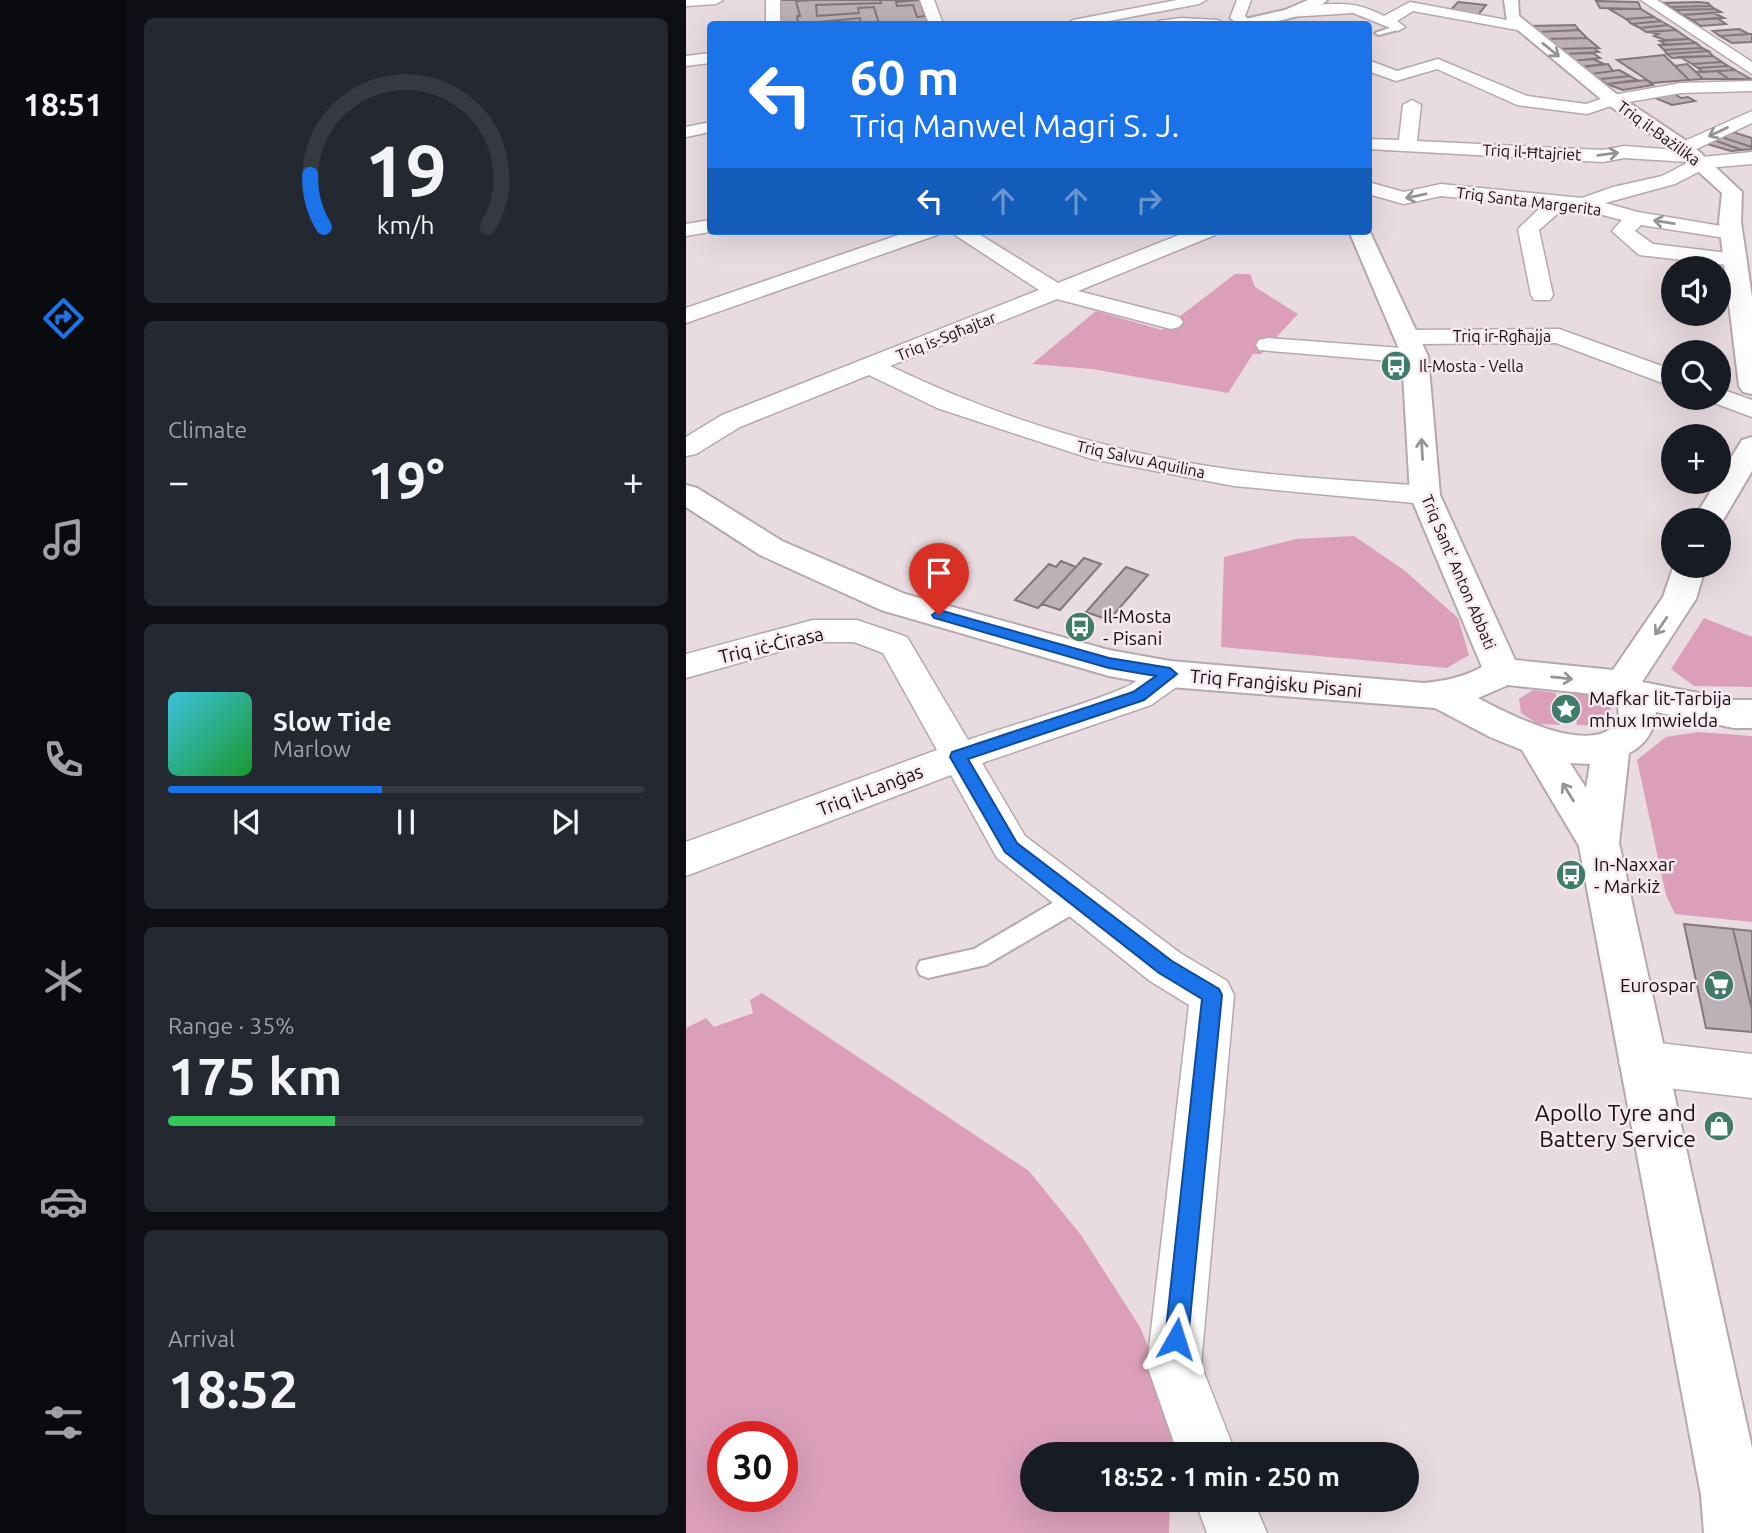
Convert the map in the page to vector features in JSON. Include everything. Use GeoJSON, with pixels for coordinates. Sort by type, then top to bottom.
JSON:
{"type":"FeatureCollection","features":[{"type":"Feature","properties":{"kind":"street"},"geometry":{"type":"LineString","coordinates":[[686,2],[716,0]]}},
{"type":"Feature","properties":{"kind":"street"},"geometry":{"type":"LineString","coordinates":[[773,0],[773,21]]}},
{"type":"Feature","properties":{"kind":"street"},"geometry":{"type":"LineString","coordinates":[[927,0],[935,21]]}},
{"type":"Feature","properties":{"kind":"street"},"geometry":{"type":"LineString","coordinates":[[1079,21],[1091,15],[1135,12],[1199,0]]}},
{"type":"Feature","properties":{"kind":"street"},"geometry":{"type":"LineString","coordinates":[[1241,21],[1237,18],[1244,0]]}},
{"type":"Feature","properties":{"kind":"street"},"geometry":{"type":"LineString","coordinates":[[1281,17],[1320,0]]}},
{"type":"Feature","properties":{"kind":"street"},"geometry":{"type":"LineString","coordinates":[[1648,0],[1752,69]]}},
{"type":"Feature","properties":{"kind":"street"},"geometry":{"type":"LineString","coordinates":[[1381,27],[1408,2],[1479,17],[1515,15]]}},
{"type":"Feature","properties":{"kind":"street"},"geometry":{"type":"LineString","coordinates":[[1256,21],[1338,8],[1356,9],[1409,42]]}},
{"type":"Feature","properties":{"kind":"street"},"geometry":{"type":"LineString","coordinates":[[1135,12],[1154,21]]}},
{"type":"Feature","properties":{"kind":"street","name":"Triq il-Bażilika"},"geometry":{"type":"LineString","coordinates":[[1515,15],[1614,100],[1694,156],[1732,192],[1739,220],[1735,260],[1752,386]]}},
{"type":"Feature","properties":{"kind":"street"},"geometry":{"type":"LineString","coordinates":[[1381,27],[1398,27]]}},
{"type":"Feature","properties":{"kind":"street"},"geometry":{"type":"LineString","coordinates":[[1372,67],[1396,76],[1434,57],[1523,101],[1587,109],[1614,100],[1681,88],[1752,86]]}},
{"type":"Feature","properties":{"kind":"street"},"geometry":{"type":"LineString","coordinates":[[1407,145],[1412,105]]}},
{"type":"Feature","properties":{"kind":"street"},"geometry":{"type":"LineString","coordinates":[[1584,204],[1620,191],[1668,180],[1694,156],[1752,116]]}},
{"type":"Feature","properties":{"kind":"street"},"geometry":{"type":"LineString","coordinates":[[686,132],[707,128]]}},
{"type":"Feature","properties":{"kind":"street","name":"Triq il-Ħtajriet"},"geometry":{"type":"LineString","coordinates":[[1372,144],[1603,156],[1624,152],[1752,158]]}},
{"type":"Feature","properties":{"kind":"street","name":"Triq Santa Margerita"},"geometry":{"type":"LineString","coordinates":[[1372,189],[1404,198],[1441,190],[1584,204],[1637,218],[1739,220]]}},
{"type":"Feature","properties":{"kind":"street"},"geometry":{"type":"LineString","coordinates":[[1542,295],[1528,229],[1559,202]]}},
{"type":"Feature","properties":{"kind":"street"},"geometry":{"type":"LineString","coordinates":[[1637,218],[1622,231],[1647,250],[1735,260]]}},
{"type":"Feature","properties":{"kind":"street"},"geometry":{"type":"LineString","coordinates":[[686,230],[707,226]]}},
{"type":"Feature","properties":{"kind":"street"},"geometry":{"type":"LineString","coordinates":[[686,316],[919,235]]}},
{"type":"Feature","properties":{"kind":"street"},"geometry":{"type":"LineString","coordinates":[[965,235],[1057,292],[1171,322]]}},
{"type":"Feature","properties":{"kind":"street","name":"Triq is-Sgħajtar"},"geometry":{"type":"LineString","coordinates":[[686,448],[731,421],[1198,235]]}},
{"type":"Feature","properties":{"kind":"street","name":"Triq Sant' Anton Abbati"},"geometry":{"type":"LineString","coordinates":[[1362,235],[1411,347],[1425,495],[1497,676],[1489,704],[1498,724]]}},
{"type":"Feature","properties":{"kind":"street","name":"Triq ir-Rgħajja"},"geometry":{"type":"LineString","coordinates":[[1268,345],[1411,347],[1559,336],[1661,374]]}},
{"type":"Feature","properties":{"kind":"street","name":"Triq Salvu Aquilina"},"geometry":{"type":"LineString","coordinates":[[870,366],[946,403],[1091,451],[1234,478],[1425,495]]}},
{"type":"Feature","properties":{"kind":"street"},"geometry":{"type":"LineString","coordinates":[[1731,401],[1752,409]]}},
{"type":"Feature","properties":{"kind":"street"},"geometry":{"type":"LineString","coordinates":[[686,434],[731,421]]}},
{"type":"Feature","properties":{"kind":"street"},"geometry":{"type":"LineString","coordinates":[[1715,508],[1752,446]]}},
{"type":"Feature","properties":{"kind":"street","name":"Triq Franġisku Pisani"},"geometry":{"type":"LineString","coordinates":[[686,494],[771,548],[893,601],[1109,663],[1170,674],[1440,695],[1536,741],[1576,749],[1624,713]]}},
{"type":"Feature","properties":{"kind":"street"},"geometry":{"type":"LineString","coordinates":[[1599,843],[1624,713],[1679,599],[1686,578]]}},
{"type":"Feature","properties":{"kind":"street","name":"Triq iċ-Ċirasa"},"geometry":{"type":"LineString","coordinates":[[687,664],[813,631],[857,631],[894,645],[1011,848],[1165,967],[1212,995],[1174,1365],[1203,1442]]}},
{"type":"Feature","properties":{"kind":"street","name":"Triq il-Lanġas"},"geometry":{"type":"LineString","coordinates":[[686,859],[958,757],[1139,696],[1170,674]]}},
{"type":"Feature","properties":{"kind":"street"},"geometry":{"type":"LineString","coordinates":[[1497,676],[1624,713],[1743,714]]}},
{"type":"Feature","properties":{"kind":"street","name":"Triq Franġisku Pisani"},"geometry":{"type":"LineString","coordinates":[[1440,695],[1497,676]]}},
{"type":"Feature","properties":{"kind":"street"},"geometry":{"type":"LineString","coordinates":[[1536,741],[1599,843],[1642,1063],[1740,1508]]}},
{"type":"Feature","properties":{"kind":"street"},"geometry":{"type":"LineString","coordinates":[[1642,1063],[1752,1076]]}},
{"type":"Feature","properties":{"kind":"street"},"geometry":{"type":"LineString","coordinates":[[1229,1512],[1237,1533]]}},
{"type":"Feature","properties":{"kind":"lane"},"geometry":{"type":"LineString","coordinates":[[928,968],[978,958],[1062,909],[1073,895]]}},
{"type":"Feature","properties":{"kind":"shaded area"},"geometry":{"type":"Polygon","coordinates":[[[1235,274],[1250,274],[1255,287],[1298,314],[1261,354],[1253,354],[1228,393],[1092,369],[1032,364],[1096,311],[1162,330],[1235,274]]]}},
{"type":"Feature","properties":{"kind":"shaded area"},"geometry":{"type":"Polygon","coordinates":[[[1354,536],[1404,570],[1458,618],[1469,655],[1447,668],[1221,647],[1224,557],[1296,539],[1354,536]]]}},
{"type":"Feature","properties":{"kind":"shaded area"},"geometry":{"type":"Polygon","coordinates":[[[1704,618],[1752,637],[1752,687],[1694,686],[1671,669],[1704,618]]]}},
{"type":"Feature","properties":{"kind":"shaded area"},"geometry":{"type":"Polygon","coordinates":[[[1533,690],[1556,693],[1560,725],[1538,724],[1521,713],[1519,699],[1533,690]]]}},
{"type":"Feature","properties":{"kind":"shaded area"},"geometry":{"type":"Polygon","coordinates":[[[1572,693],[1597,696],[1611,707],[1610,718],[1604,726],[1577,725],[1572,693]]]}},
{"type":"Feature","properties":{"kind":"shaded area"},"geometry":{"type":"Polygon","coordinates":[[[1698,732],[1752,736],[1752,922],[1675,914],[1666,895],[1637,760],[1666,737],[1698,732]]]}},
{"type":"Feature","properties":{"kind":"shaded area"},"geometry":{"type":"Polygon","coordinates":[[[762,993],[1029,1171],[1081,1235],[1140,1327],[1173,1407],[1172,1442],[1020,1442],[1020,1512],[1170,1512],[1169,1533],[686,1533],[686,1028],[706,1018],[714,1027],[753,1013],[750,1000],[762,993]]]}},
{"type":"Feature","properties":{"kind":"building"},"geometry":{"type":"Polygon","coordinates":[[[779,0],[921,0],[929,21],[780,21],[779,0]]]}},
{"type":"Feature","properties":{"kind":"building"},"geometry":{"type":"Polygon","coordinates":[[[880,0],[881,3],[816,5],[817,16],[859,13],[858,8],[874,7],[878,21],[860,21],[860,18],[798,21],[797,16],[800,16],[796,1],[880,0]]]}},
{"type":"Feature","properties":{"kind":"building"},"geometry":{"type":"Polygon","coordinates":[[[920,0],[925,16],[917,17],[913,5],[897,6],[896,2],[920,0]]]}},
{"type":"Feature","properties":{"kind":"building"},"geometry":{"type":"Polygon","coordinates":[[[1596,1],[1638,2],[1641,9],[1600,8],[1596,1]]]}},
{"type":"Feature","properties":{"kind":"building"},"geometry":{"type":"Polygon","coordinates":[[[1458,2],[1486,5],[1478,15],[1449,12],[1458,2]]]}},
{"type":"Feature","properties":{"kind":"building"},"geometry":{"type":"Polygon","coordinates":[[[1698,2],[1711,6],[1671,7],[1664,3],[1698,2]]]}},
{"type":"Feature","properties":{"kind":"building"},"geometry":{"type":"Polygon","coordinates":[[[1711,6],[1715,9],[1676,10],[1671,7],[1711,6]]]}},
{"type":"Feature","properties":{"kind":"building"},"geometry":{"type":"Polygon","coordinates":[[[1609,9],[1641,9],[1654,17],[1626,19],[1609,9]]]}},
{"type":"Feature","properties":{"kind":"building"},"geometry":{"type":"Polygon","coordinates":[[[1715,9],[1721,12],[1682,15],[1676,10],[1715,9]]]}},
{"type":"Feature","properties":{"kind":"building"},"geometry":{"type":"Polygon","coordinates":[[[1714,13],[1724,18],[1692,20],[1682,15],[1714,13]]]}},
{"type":"Feature","properties":{"kind":"building"},"geometry":{"type":"Polygon","coordinates":[[[1654,17],[1661,21],[1632,24],[1626,19],[1654,17]]]}},
{"type":"Feature","properties":{"kind":"building"},"geometry":{"type":"Polygon","coordinates":[[[1717,18],[1726,24],[1701,26],[1692,20],[1717,18]]]}},
{"type":"Feature","properties":{"kind":"building"},"geometry":{"type":"Polygon","coordinates":[[[1661,21],[1668,25],[1640,28],[1632,24],[1661,21]]]}},
{"type":"Feature","properties":{"kind":"building"},"geometry":{"type":"Polygon","coordinates":[[[1575,25],[1579,30],[1538,32],[1530,26],[1575,25]]]}},
{"type":"Feature","properties":{"kind":"building"},"geometry":{"type":"Polygon","coordinates":[[[1668,25],[1676,30],[1646,32],[1640,28],[1668,25]]]}},
{"type":"Feature","properties":{"kind":"building"},"geometry":{"type":"Polygon","coordinates":[[[1739,29],[1749,34],[1720,36],[1713,31],[1739,29]]]}},
{"type":"Feature","properties":{"kind":"building"},"geometry":{"type":"Polygon","coordinates":[[[1579,30],[1587,38],[1547,39],[1538,32],[1579,30]]]}},
{"type":"Feature","properties":{"kind":"building"},"geometry":{"type":"Polygon","coordinates":[[[1676,30],[1689,39],[1665,40],[1654,36],[1658,34],[1648,32],[1676,30]]]}},
{"type":"Feature","properties":{"kind":"building"},"geometry":{"type":"Polygon","coordinates":[[[1752,34],[1752,42],[1732,43],[1720,36],[1752,34]]]}},
{"type":"Feature","properties":{"kind":"building"},"geometry":{"type":"Polygon","coordinates":[[[1587,38],[1599,48],[1558,49],[1547,39],[1587,38]]]}},
{"type":"Feature","properties":{"kind":"building"},"geometry":{"type":"Polygon","coordinates":[[[1689,39],[1696,43],[1667,45],[1660,41],[1689,39]]]}},
{"type":"Feature","properties":{"kind":"building"},"geometry":{"type":"Polygon","coordinates":[[[1696,43],[1702,48],[1664,50],[1659,45],[1696,43]]]}},
{"type":"Feature","properties":{"kind":"building"},"geometry":{"type":"Polygon","coordinates":[[[1593,48],[1599,52],[1564,54],[1558,49],[1593,48]]]}},
{"type":"Feature","properties":{"kind":"building"},"geometry":{"type":"Polygon","coordinates":[[[1702,48],[1708,51],[1667,54],[1664,50],[1702,48]]]}},
{"type":"Feature","properties":{"kind":"building"},"geometry":{"type":"Polygon","coordinates":[[[1708,51],[1713,56],[1672,58],[1667,54],[1708,51]]]}},
{"type":"Feature","properties":{"kind":"building"},"geometry":{"type":"Polygon","coordinates":[[[1593,53],[1600,58],[1572,61],[1564,54],[1593,53]]]}},
{"type":"Feature","properties":{"kind":"building"},"geometry":{"type":"Polygon","coordinates":[[[1664,55],[1689,80],[1652,83],[1617,60],[1664,55]]]}},
{"type":"Feature","properties":{"kind":"building"},"geometry":{"type":"Polygon","coordinates":[[[1713,56],[1722,62],[1692,64],[1680,57],[1713,56]]]}},
{"type":"Feature","properties":{"kind":"building"},"geometry":{"type":"Polygon","coordinates":[[[1593,59],[1604,64],[1580,67],[1572,61],[1593,59]]]}},
{"type":"Feature","properties":{"kind":"building"},"geometry":{"type":"Polygon","coordinates":[[[1722,62],[1728,66],[1698,68],[1692,64],[1722,62]]]}},
{"type":"Feature","properties":{"kind":"building"},"geometry":{"type":"Polygon","coordinates":[[[1608,64],[1613,71],[1591,74],[1584,67],[1608,64]]]}},
{"type":"Feature","properties":{"kind":"building"},"geometry":{"type":"Polygon","coordinates":[[[1687,64],[1703,79],[1689,80],[1675,66],[1687,64]]]}},
{"type":"Feature","properties":{"kind":"building"},"geometry":{"type":"Polygon","coordinates":[[[1728,66],[1735,70],[1703,72],[1698,68],[1728,66]]]}},
{"type":"Feature","properties":{"kind":"building"},"geometry":{"type":"Polygon","coordinates":[[[1619,70],[1630,76],[1600,79],[1591,74],[1619,70]]]}},
{"type":"Feature","properties":{"kind":"building"},"geometry":{"type":"Polygon","coordinates":[[[1735,70],[1751,79],[1729,79],[1717,71],[1735,70]]]}},
{"type":"Feature","properties":{"kind":"building"},"geometry":{"type":"Polygon","coordinates":[[[1717,71],[1729,79],[1703,79],[1696,72],[1717,71]]]}},
{"type":"Feature","properties":{"kind":"building"},"geometry":{"type":"Polygon","coordinates":[[[1630,76],[1637,80],[1607,84],[1600,79],[1630,76]]]}},
{"type":"Feature","properties":{"kind":"building"},"geometry":{"type":"Polygon","coordinates":[[[1646,80],[1653,85],[1623,90],[1607,84],[1646,80]]]}},
{"type":"Feature","properties":{"kind":"building"},"geometry":{"type":"Polygon","coordinates":[[[1673,93],[1695,101],[1672,105],[1653,97],[1673,93]]]}},
{"type":"Feature","properties":{"kind":"building"},"geometry":{"type":"Polygon","coordinates":[[[1726,130],[1752,138],[1752,147],[1715,135],[1726,130]]]}},
{"type":"Feature","properties":{"kind":"building"},"geometry":{"type":"Polygon","coordinates":[[[1715,135],[1752,149],[1742,150],[1708,138],[1715,135]]]}},
{"type":"Feature","properties":{"kind":"building"},"geometry":{"type":"Polygon","coordinates":[[[1708,138],[1742,150],[1731,151],[1700,142],[1708,138]]]}},
{"type":"Feature","properties":{"kind":"building"},"geometry":{"type":"Polygon","coordinates":[[[1084,558],[1101,564],[1060,610],[1042,604],[1084,558]]]}},
{"type":"Feature","properties":{"kind":"building"},"geometry":{"type":"Polygon","coordinates":[[[1061,561],[1076,567],[1038,608],[1015,600],[1049,564],[1056,567],[1061,561]]]}},
{"type":"Feature","properties":{"kind":"building"},"geometry":{"type":"Polygon","coordinates":[[[1126,567],[1148,575],[1109,620],[1086,612],[1126,567]]]}},
{"type":"Feature","properties":{"kind":"building"},"geometry":{"type":"Polygon","coordinates":[[[1684,924],[1733,929],[1752,1010],[1752,1032],[1706,1028],[1684,924]]]}},
{"type":"Feature","properties":{"kind":"building"},"geometry":{"type":"Polygon","coordinates":[[[1733,929],[1752,931],[1752,1010],[1733,929]]]}},
{"type":"Feature","properties":{"kind":"place","name":"Il-Mosta - Vella"},"geometry":{"type":"Point","coordinates":[1396,366]}},
{"type":"Feature","properties":{"kind":"place","name":"Il-Mosta - Pisani"},"geometry":{"type":"Point","coordinates":[1080,627]}},
{"type":"Feature","properties":{"kind":"place","name":"Mafkar lit-Tarbija mhux Imwielda"},"geometry":{"type":"Point","coordinates":[1566,709]}},
{"type":"Feature","properties":{"kind":"place","name":"In-Naxxar - Markiż"},"geometry":{"type":"Point","coordinates":[1571,875]}},
{"type":"Feature","properties":{"kind":"place","name":"Eurospar"},"geometry":{"type":"Point","coordinates":[1719,985]}},
{"type":"Feature","properties":{"kind":"place","name":"Apollo Tyre and Battery Service"},"geometry":{"type":"Point","coordinates":[1719,1126]}},
{"type":"Feature","properties":{"kind":"route"},"geometry":{"type":"LineString","coordinates":[[939,615],[1109,663],[1170,674],[1139,696],[958,757],[1011,848],[1165,967],[1212,995],[1176,1339]]}}]}
